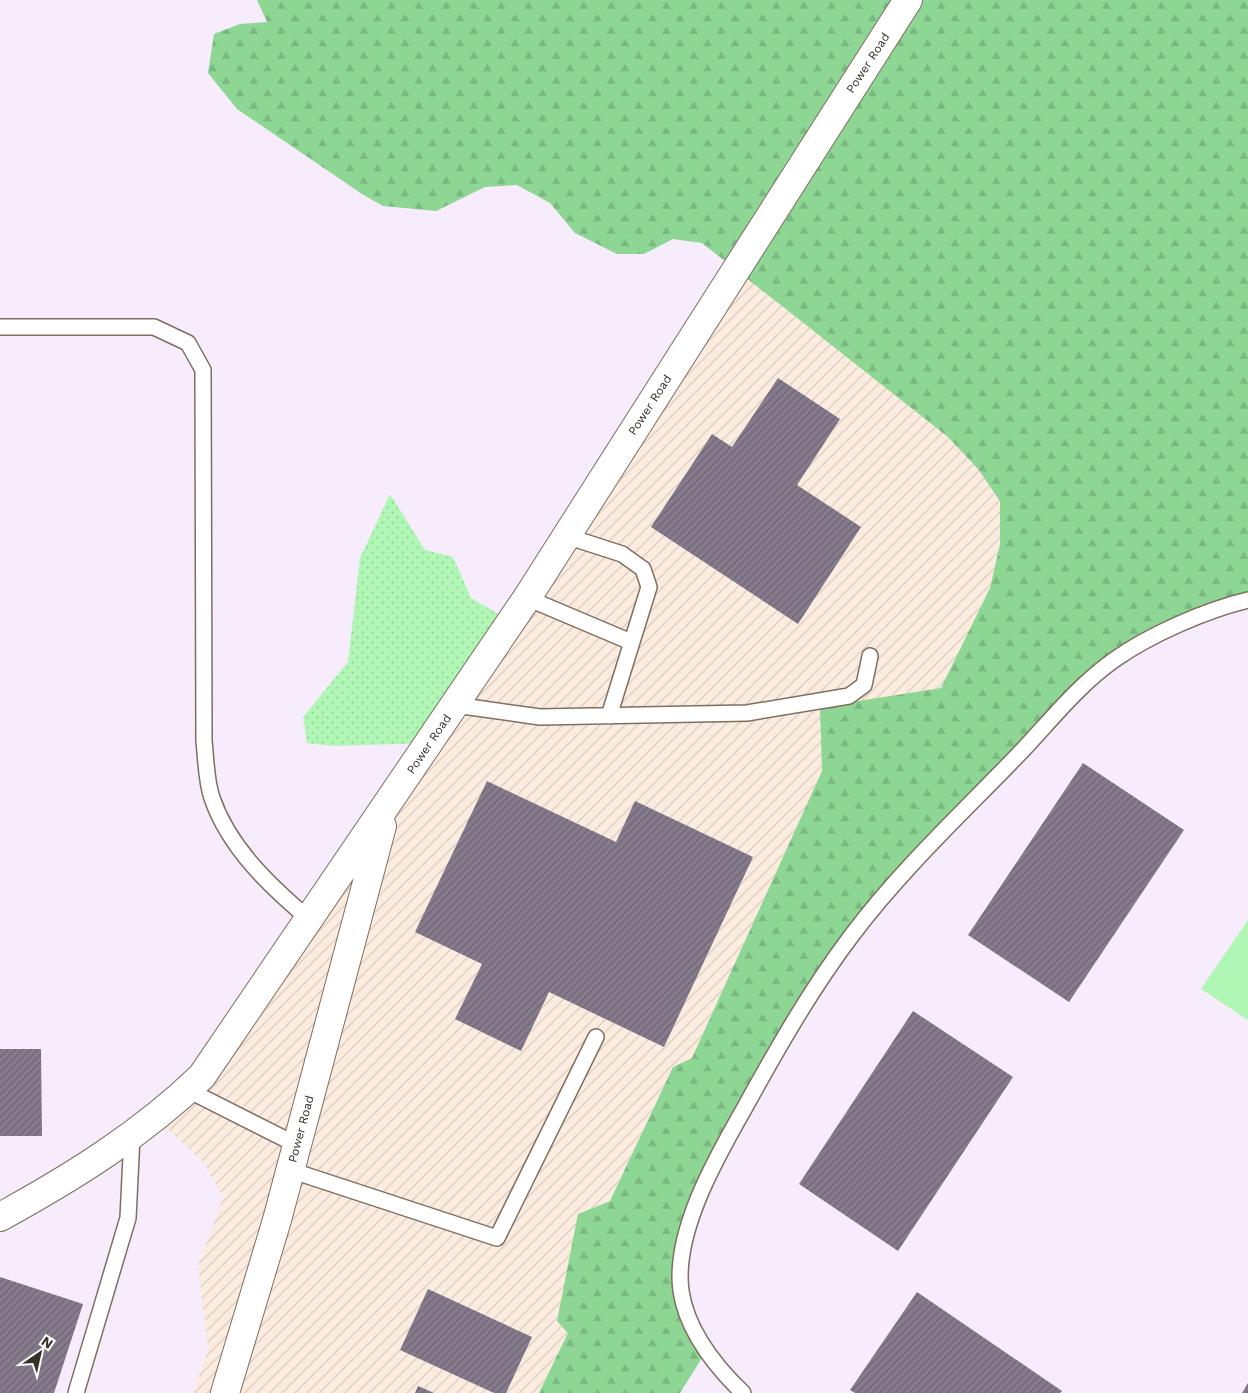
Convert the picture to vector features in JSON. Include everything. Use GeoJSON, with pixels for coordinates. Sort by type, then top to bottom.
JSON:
{"type":"FeatureCollection","features":[{"type":"Feature","properties":{"kind":"street","name":"Power Road"},"geometry":{"type":"LineString","coordinates":[[0,1217],[58,1185],[132,1136],[169,1108],[202,1076],[310,920],[526,598],[908,0]]}},
{"type":"Feature","properties":{"kind":"street","name":"Power Road"},"geometry":{"type":"LineString","coordinates":[[225,1393],[294,1157],[387,806]]}},
{"type":"Feature","properties":{"kind":"lane"},"geometry":{"type":"LineString","coordinates":[[0,327],[154,327],[188,343],[203,370],[204,741],[211,797],[225,827],[267,884],[310,920]]}},
{"type":"Feature","properties":{"kind":"lane"},"geometry":{"type":"LineString","coordinates":[[566,536],[622,554],[644,569],[649,587],[609,716]]}},
{"type":"Feature","properties":{"kind":"lane"},"geometry":{"type":"LineString","coordinates":[[526,598],[631,642]]}},
{"type":"Feature","properties":{"kind":"lane"},"geometry":{"type":"LineString","coordinates":[[743,1393],[706,1351],[691,1322],[682,1292],[681,1262],[695,1207],[709,1174],[782,1039],[852,935],[903,875],[1087,682],[1134,647],[1220,607],[1248,600]]}},
{"type":"Feature","properties":{"kind":"lane"},"geometry":{"type":"LineString","coordinates":[[454,706],[540,717],[747,713],[850,696],[864,685],[870,656]]}},
{"type":"Feature","properties":{"kind":"lane"},"geometry":{"type":"LineString","coordinates":[[188,1090],[294,1157],[497,1238],[596,1036]]}},
{"type":"Feature","properties":{"kind":"lane"},"geometry":{"type":"LineString","coordinates":[[76,1393],[128,1218],[132,1136]]}},
{"type":"Feature","properties":{"kind":"shaded area"},"geometry":{"type":"Polygon","coordinates":[[[0,0],[1248,0],[1248,1393],[0,1393],[0,0]]]}},
{"type":"Feature","properties":{"kind":"shaded area"},"geometry":{"type":"Polygon","coordinates":[[[734,266],[912,406],[948,437],[978,469],[1000,501],[1000,544],[990,588],[941,688],[820,707],[822,771],[692,1058],[673,1067],[610,1201],[578,1215],[568,1333],[539,1393],[193,1393],[208,1350],[198,1265],[223,1198],[204,1163],[159,1121],[203,1077],[734,266]]]}},
{"type":"Feature","properties":{"kind":"green space"},"geometry":{"type":"Polygon","coordinates":[[[257,0],[1248,0],[1248,603],[1121,654],[851,936],[774,1054],[699,1205],[683,1279],[707,1350],[680,1393],[539,1393],[568,1333],[557,1321],[578,1214],[610,1201],[673,1067],[692,1058],[822,771],[820,707],[941,688],[990,588],[1000,544],[1000,501],[978,469],[948,437],[702,243],[673,239],[644,254],[617,254],[575,233],[550,203],[517,185],[485,187],[436,211],[383,206],[362,194],[237,109],[208,73],[214,34],[240,24],[267,22],[257,0]]]}},
{"type":"Feature","properties":{"kind":"green space"},"geometry":{"type":"Polygon","coordinates":[[[390,494],[425,550],[453,557],[471,598],[512,622],[428,743],[333,746],[307,743],[303,717],[348,662],[360,558],[390,494]]]}},
{"type":"Feature","properties":{"kind":"green space"},"geometry":{"type":"Polygon","coordinates":[[[1248,920],[1248,1020],[1201,989],[1248,920]]]}},
{"type":"Feature","properties":{"kind":"building"},"geometry":{"type":"Polygon","coordinates":[[[778,378],[840,419],[797,485],[861,527],[798,624],[651,527],[712,434],[732,447],[778,378]]]}},
{"type":"Feature","properties":{"kind":"building"},"geometry":{"type":"Polygon","coordinates":[[[1083,763],[1184,830],[1069,1002],[968,935],[1083,763]]]}},
{"type":"Feature","properties":{"kind":"building"},"geometry":{"type":"Polygon","coordinates":[[[487,781],[616,842],[635,801],[753,857],[664,1047],[549,992],[521,1051],[455,1019],[482,964],[415,932],[487,781]]]}},
{"type":"Feature","properties":{"kind":"building"},"geometry":{"type":"Polygon","coordinates":[[[913,1011],[1013,1077],[898,1251],[799,1184],[913,1011]]]}},
{"type":"Feature","properties":{"kind":"building"},"geometry":{"type":"Polygon","coordinates":[[[0,1049],[41,1049],[42,1136],[0,1136],[0,1049]]]}},
{"type":"Feature","properties":{"kind":"building"},"geometry":{"type":"Polygon","coordinates":[[[0,1277],[83,1304],[54,1393],[0,1393],[0,1277]]]}},
{"type":"Feature","properties":{"kind":"building"},"geometry":{"type":"Polygon","coordinates":[[[428,1289],[532,1337],[506,1393],[494,1393],[400,1350],[428,1289]]]}},
{"type":"Feature","properties":{"kind":"building"},"geometry":{"type":"Polygon","coordinates":[[[917,1292],[1062,1391],[1060,1393],[855,1393],[850,1390],[917,1292]]]}},
{"type":"Feature","properties":{"kind":"building"},"geometry":{"type":"Polygon","coordinates":[[[1248,1383],[1248,1393],[1242,1393],[1248,1383]]]}},
{"type":"Feature","properties":{"kind":"building"},"geometry":{"type":"Polygon","coordinates":[[[418,1386],[434,1393],[415,1393],[418,1386]]]}}]}
